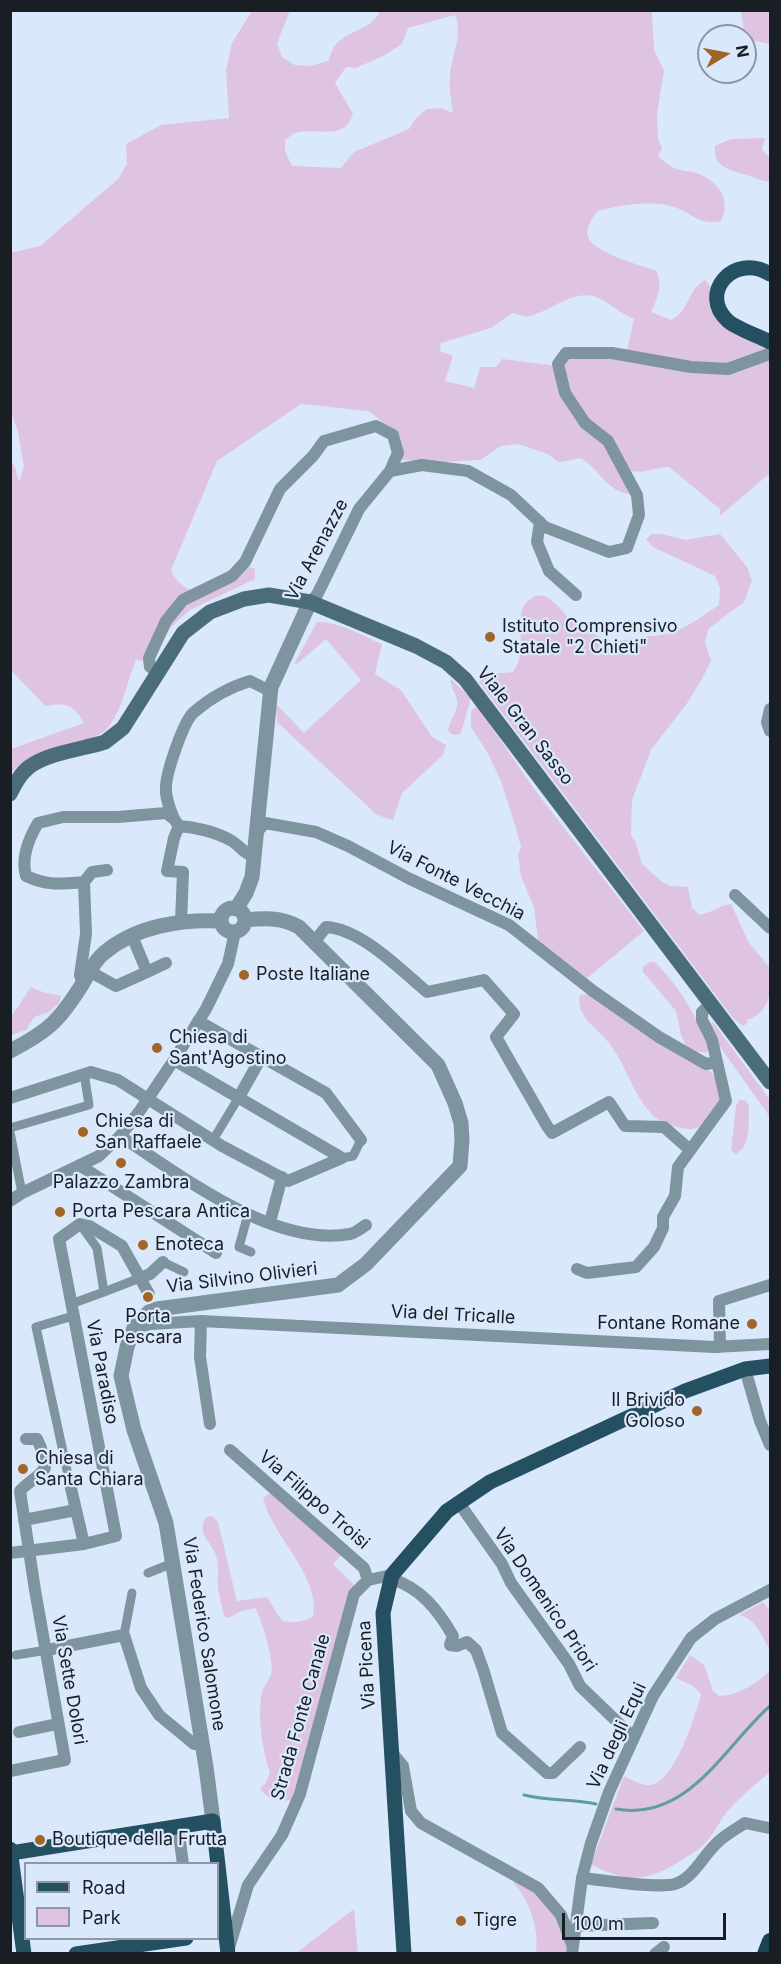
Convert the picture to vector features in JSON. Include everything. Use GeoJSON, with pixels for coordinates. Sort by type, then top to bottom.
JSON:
{"type":"FeatureCollection","features":[{"type":"Feature","properties":{"kind":"highway"},"geometry":{"type":"LineString","coordinates":[[765,1953],[771,1941]]}},
{"type":"Feature","properties":{"kind":"main road"},"geometry":{"type":"LineString","coordinates":[[771,274],[747,266],[734,270],[721,280],[717,296],[719,310],[728,322],[771,342]]}},
{"type":"Feature","properties":{"kind":"main road","name":"Viale Gran Sasso"},"geometry":{"type":"LineString","coordinates":[[10,794],[20,776],[29,767],[42,760],[113,738],[123,728],[183,633],[210,612],[244,599],[269,595],[310,602],[416,646],[446,662],[465,679],[771,1082]]}},
{"type":"Feature","properties":{"kind":"main road","name":"Via Picena"},"geometry":{"type":"LineString","coordinates":[[404,1953],[383,1613],[391,1577],[447,1511],[490,1482],[685,1390],[745,1369],[771,1355]]}},
{"type":"Feature","properties":{"kind":"main road","name":"Via Picena"},"geometry":{"type":"LineString","coordinates":[[745,1369],[771,1366]]}},
{"type":"Feature","properties":{"kind":"main road"},"geometry":{"type":"LineString","coordinates":[[24,1953],[11,1851],[213,1821]]}},
{"type":"Feature","properties":{"kind":"main road","name":"Via Federico Salomone"},"geometry":{"type":"LineString","coordinates":[[213,1821],[216,1862]]}},
{"type":"Feature","properties":{"kind":"main road","name":"Via Federico Salomone"},"geometry":{"type":"LineString","coordinates":[[219,1896],[222,1934],[228,1952]]}},
{"type":"Feature","properties":{"kind":"main road"},"geometry":{"type":"LineString","coordinates":[[76,1953],[171,1940]]}},
{"type":"Feature","properties":{"kind":"street"},"geometry":{"type":"LineString","coordinates":[[390,471],[422,465],[468,471],[511,495],[545,527],[609,552],[627,548],[639,514],[637,495],[608,441],[585,423],[565,393],[558,364],[566,353],[612,353],[691,367],[728,369],[771,352]]}},
{"type":"Feature","properties":{"kind":"street"},"geometry":{"type":"LineString","coordinates":[[159,672],[150,667],[149,658],[165,621],[183,600],[232,576],[245,562],[280,489],[313,456],[324,441],[376,426],[393,435],[398,453],[390,471]]}},
{"type":"Feature","properties":{"kind":"street","name":"Via Arenazze"},"geometry":{"type":"LineString","coordinates":[[238,920],[249,887],[254,856],[270,691],[310,602],[317,595],[359,509],[390,471]]}},
{"type":"Feature","properties":{"kind":"street"},"geometry":{"type":"LineString","coordinates":[[540,522],[537,542],[549,571],[576,595]]}},
{"type":"Feature","properties":{"kind":"street"},"geometry":{"type":"LineString","coordinates":[[181,922],[183,872],[167,871],[177,822],[168,804],[166,788],[171,761],[192,715],[236,685],[250,681],[270,691]]}},
{"type":"Feature","properties":{"kind":"street"},"geometry":{"type":"LineString","coordinates":[[771,709],[767,722],[771,731]]}},
{"type":"Feature","properties":{"kind":"street"},"geometry":{"type":"LineString","coordinates":[[84,882],[42,884],[26,876],[23,864],[32,834],[38,823],[63,817],[106,818],[166,813],[177,822],[232,840],[247,854],[254,856]]}},
{"type":"Feature","properties":{"kind":"street","name":"Via Fonte Vecchia"},"geometry":{"type":"LineString","coordinates":[[256,833],[265,823],[316,832],[509,925],[593,991],[658,1037],[706,1064],[717,1062]]}},
{"type":"Feature","properties":{"kind":"street"},"geometry":{"type":"LineString","coordinates":[[107,870],[92,872],[84,882],[86,934],[80,975],[116,986],[166,963]]}},
{"type":"Feature","properties":{"kind":"street"},"geometry":{"type":"LineString","coordinates":[[735,895],[771,928]]}},
{"type":"Feature","properties":{"kind":"street"},"geometry":{"type":"LineString","coordinates":[[10,1051],[39,1036],[57,1022],[103,954],[132,936],[149,929],[181,922],[221,921],[226,910],[238,920],[230,957],[198,1021],[149,1098],[120,1136],[99,1156],[22,1193],[11,1201]]}},
{"type":"Feature","properties":{"kind":"street","name":"Via Silvino Olivieri"},"geometry":{"type":"LineString","coordinates":[[135,1328],[149,1312],[152,1300],[338,1285],[366,1264],[460,1166],[461,1123],[438,1065],[299,927],[269,918],[238,920]]}},
{"type":"Feature","properties":{"kind":"street"},"geometry":{"type":"LineString","coordinates":[[315,941],[326,927],[346,930],[382,954],[426,992],[483,980],[514,1014],[496,1037],[552,1133],[609,1102],[625,1126],[664,1127],[689,1149]]}},
{"type":"Feature","properties":{"kind":"street"},"geometry":{"type":"LineString","coordinates":[[132,936],[147,972]]}},
{"type":"Feature","properties":{"kind":"street"},"geometry":{"type":"LineString","coordinates":[[577,1269],[587,1273],[636,1267],[654,1247],[663,1228],[663,1217],[675,1196],[678,1167],[726,1101],[712,1040],[702,1020],[702,1012],[711,1004]]}},
{"type":"Feature","properties":{"kind":"street"},"geometry":{"type":"LineString","coordinates":[[10,1098],[91,1072],[118,1080],[213,1140],[285,1179],[353,1156],[361,1140],[326,1093],[198,1021]]}},
{"type":"Feature","properties":{"kind":"street"},"geometry":{"type":"LineString","coordinates":[[213,1140],[262,1056]]}},
{"type":"Feature","properties":{"kind":"street"},"geometry":{"type":"LineString","coordinates":[[174,1060],[342,1158]]}},
{"type":"Feature","properties":{"kind":"street"},"geometry":{"type":"LineString","coordinates":[[10,1128],[89,1105],[84,1073]]}},
{"type":"Feature","properties":{"kind":"street"},"geometry":{"type":"LineString","coordinates":[[10,1132],[22,1193]]}},
{"type":"Feature","properties":{"kind":"street"},"geometry":{"type":"LineString","coordinates":[[120,1136],[206,1191],[248,1214],[292,1232],[327,1235],[352,1233],[366,1224]]}},
{"type":"Feature","properties":{"kind":"street"},"geometry":{"type":"LineString","coordinates":[[79,1165],[216,1253]]}},
{"type":"Feature","properties":{"kind":"street"},"geometry":{"type":"LineString","coordinates":[[270,1222],[285,1179]]}},
{"type":"Feature","properties":{"kind":"street"},"geometry":{"type":"LineString","coordinates":[[248,1214],[239,1246],[251,1252]]}},
{"type":"Feature","properties":{"kind":"street"},"geometry":{"type":"LineString","coordinates":[[80,1224],[89,1226],[123,1244],[152,1300]]}},
{"type":"Feature","properties":{"kind":"street"},"geometry":{"type":"LineString","coordinates":[[80,1224],[97,1248],[104,1292]]}},
{"type":"Feature","properties":{"kind":"street","name":"Via Paradiso"},"geometry":{"type":"LineString","coordinates":[[80,1224],[59,1239],[116,1536],[84,1544]]}},
{"type":"Feature","properties":{"kind":"street"},"geometry":{"type":"LineString","coordinates":[[10,1553],[84,1544],[36,1327],[104,1292],[150,1274],[163,1262],[184,1272]]}},
{"type":"Feature","properties":{"kind":"street"},"geometry":{"type":"LineString","coordinates":[[720,1347],[719,1301],[771,1285]]}},
{"type":"Feature","properties":{"kind":"street"},"geometry":{"type":"LineString","coordinates":[[201,1321],[200,1357],[210,1424]]}},
{"type":"Feature","properties":{"kind":"street","name":"Via del Tricalle"},"geometry":{"type":"LineString","coordinates":[[135,1328],[151,1324],[201,1321],[720,1347],[771,1344]]}},
{"type":"Feature","properties":{"kind":"street","name":"Via Federico Salomone"},"geometry":{"type":"LineString","coordinates":[[135,1328],[122,1366],[122,1385],[134,1430],[166,1523],[213,1821]]}},
{"type":"Feature","properties":{"kind":"street"},"geometry":{"type":"LineString","coordinates":[[745,1369],[760,1421],[771,1445]]}},
{"type":"Feature","properties":{"kind":"street","name":"Via Sette Dolori"},"geometry":{"type":"LineString","coordinates":[[10,1771],[65,1760],[57,1724],[20,1491],[28,1481],[38,1478],[45,1468],[42,1448],[37,1439],[26,1439]]}},
{"type":"Feature","properties":{"kind":"street","name":"Via Filippo Troisi"},"geometry":{"type":"LineString","coordinates":[[230,1450],[364,1568],[368,1580]]}},
{"type":"Feature","properties":{"kind":"street","name":"Via Domenico Priori"},"geometry":{"type":"LineString","coordinates":[[459,1503],[502,1564],[511,1583],[569,1664],[580,1686],[633,1737]]}},
{"type":"Feature","properties":{"kind":"street"},"geometry":{"type":"LineString","coordinates":[[24,1520],[76,1510]]}},
{"type":"Feature","properties":{"kind":"street"},"geometry":{"type":"LineString","coordinates":[[148,1573],[173,1563]]}},
{"type":"Feature","properties":{"kind":"street"},"geometry":{"type":"LineString","coordinates":[[368,1580],[391,1577],[405,1583],[427,1599],[453,1636],[450,1645],[457,1646],[467,1642],[476,1650],[502,1733],[547,1773],[553,1773],[580,1747]]}},
{"type":"Feature","properties":{"kind":"street","name":"Strada Fonte Canale"},"geometry":{"type":"LineString","coordinates":[[228,1952],[248,1885],[282,1834],[300,1794],[354,1594],[368,1580]]}},
{"type":"Feature","properties":{"kind":"street","name":"Via degli Equi"},"geometry":{"type":"LineString","coordinates":[[573,1951],[582,1878],[600,1817],[633,1737],[653,1696],[691,1638],[715,1619],[771,1590]]}},
{"type":"Feature","properties":{"kind":"street"},"geometry":{"type":"LineString","coordinates":[[132,1593],[124,1635],[141,1688],[159,1715],[194,1744],[202,1743]]}},
{"type":"Feature","properties":{"kind":"street"},"geometry":{"type":"LineString","coordinates":[[16,1655],[124,1635]]}},
{"type":"Feature","properties":{"kind":"street"},"geometry":{"type":"LineString","coordinates":[[19,1732],[57,1724]]}},
{"type":"Feature","properties":{"kind":"street"},"geometry":{"type":"LineString","coordinates":[[392,1753],[404,1766],[411,1810],[421,1823],[538,1888],[561,1915],[573,1951]]}},
{"type":"Feature","properties":{"kind":"street"},"geometry":{"type":"LineString","coordinates":[[582,1878],[659,1885],[676,1884],[689,1875],[720,1840],[744,1823],[769,1828]]}},
{"type":"Feature","properties":{"kind":"street"},"geometry":{"type":"LineString","coordinates":[[178,1827],[183,1862]]}},
{"type":"Feature","properties":{"kind":"street"},"geometry":{"type":"LineString","coordinates":[[575,1926],[652,1923]]}},
{"type":"Feature","properties":{"kind":"green space"},"geometry":{"type":"Polygon","coordinates":[[[252,11],[290,11],[277,43],[282,57],[295,65],[311,66],[328,61],[339,41],[370,23],[380,11],[652,11],[654,50],[664,70],[657,114],[658,139],[662,148],[658,157],[674,168],[705,176],[717,186],[724,199],[724,213],[721,221],[707,222],[667,205],[647,203],[627,205],[597,211],[587,233],[596,246],[606,252],[657,271],[658,292],[651,312],[671,320],[682,312],[695,288],[705,280],[711,288],[717,310],[723,321],[735,331],[770,349],[770,473],[720,516],[720,509],[669,467],[641,472],[632,471],[623,464],[613,445],[589,423],[572,401],[564,383],[563,374],[564,366],[569,358],[592,356],[625,360],[634,319],[598,298],[585,295],[569,299],[530,316],[512,313],[491,328],[441,343],[440,351],[453,356],[445,381],[474,388],[480,367],[496,367],[502,359],[550,365],[557,369],[568,400],[584,425],[609,444],[633,492],[629,494],[615,489],[580,458],[557,461],[548,454],[518,444],[501,446],[480,460],[443,462],[402,460],[400,436],[369,411],[301,404],[217,461],[171,570],[183,586],[191,590],[216,586],[250,567],[255,569],[255,579],[190,610],[175,623],[144,661],[136,660],[119,709],[103,732],[84,742],[29,759],[11,773],[11,749],[84,723],[77,712],[69,706],[58,704],[45,706],[11,670],[10,461],[15,467],[19,482],[24,467],[18,431],[11,413],[11,253],[40,246],[118,179],[127,164],[126,144],[161,125],[229,118],[226,70],[232,43],[252,11]],[[455,15],[408,28],[402,44],[385,55],[356,68],[346,67],[335,83],[353,114],[349,122],[337,131],[306,131],[290,136],[285,140],[285,151],[292,166],[341,168],[354,152],[409,129],[416,118],[427,109],[440,108],[453,113],[450,80],[458,29],[455,15]]]}},
{"type":"Feature","properties":{"kind":"green space"},"geometry":{"type":"Polygon","coordinates":[[[741,11],[770,11],[770,44],[757,41],[757,24],[743,24],[741,11]]]}},
{"type":"Feature","properties":{"kind":"green space"},"geometry":{"type":"Polygon","coordinates":[[[765,138],[762,149],[770,159],[770,182],[724,167],[716,159],[715,146],[731,139],[765,138]]]}},
{"type":"Feature","properties":{"kind":"green space"},"geometry":{"type":"Polygon","coordinates":[[[652,534],[685,540],[720,534],[747,567],[752,581],[744,602],[708,629],[705,643],[711,661],[688,702],[651,750],[632,800],[631,835],[636,843],[642,864],[670,886],[688,887],[692,908],[700,915],[731,904],[749,943],[770,968],[770,992],[765,1006],[755,1017],[746,1020],[748,1023],[743,1026],[733,1018],[479,682],[492,674],[513,672],[520,654],[523,608],[527,602],[540,595],[552,600],[579,626],[602,638],[614,641],[671,633],[687,626],[719,605],[720,588],[715,576],[653,547],[646,539],[652,534]]]}},
{"type":"Feature","properties":{"kind":"green space"},"geometry":{"type":"Polygon","coordinates":[[[317,622],[342,627],[382,644],[375,674],[401,690],[432,737],[446,745],[443,755],[402,793],[393,820],[377,815],[277,722],[276,704],[304,733],[361,680],[326,639],[297,664],[294,664],[317,622]]]}},
{"type":"Feature","properties":{"kind":"green space"},"geometry":{"type":"Polygon","coordinates":[[[451,679],[471,698],[461,733],[456,735],[451,734],[448,730],[457,706],[451,679]]]}},
{"type":"Feature","properties":{"kind":"green space"},"geometry":{"type":"Polygon","coordinates":[[[477,706],[537,793],[644,931],[585,980],[538,939],[534,908],[521,876],[518,855],[521,847],[515,825],[501,781],[487,752],[471,727],[471,711],[477,706]]]}},
{"type":"Feature","properties":{"kind":"green space"},"geometry":{"type":"Polygon","coordinates":[[[650,962],[655,962],[687,1003],[705,1039],[709,1050],[706,1053],[693,1051],[686,1045],[681,1035],[676,1011],[643,972],[643,967],[650,962]]]}},
{"type":"Feature","properties":{"kind":"green space"},"geometry":{"type":"Polygon","coordinates":[[[31,987],[61,996],[59,1003],[49,1012],[34,1017],[26,1030],[11,1035],[11,1017],[31,987]]]}},
{"type":"Feature","properties":{"kind":"green space"},"geometry":{"type":"Polygon","coordinates":[[[589,994],[711,1072],[720,1090],[721,1102],[710,1120],[701,1127],[690,1129],[678,1127],[658,1120],[647,1109],[615,1052],[584,1016],[579,1003],[580,995],[589,994]]]}},
{"type":"Feature","properties":{"kind":"green space"},"geometry":{"type":"Polygon","coordinates":[[[713,1022],[770,1100],[770,1117],[713,1037],[709,1026],[713,1022]]]}},
{"type":"Feature","properties":{"kind":"green space"},"geometry":{"type":"Polygon","coordinates":[[[739,1100],[745,1100],[749,1105],[749,1126],[744,1146],[735,1154],[731,1150],[736,1106],[739,1100]]]}},
{"type":"Feature","properties":{"kind":"green space"},"geometry":{"type":"Polygon","coordinates":[[[273,1491],[343,1553],[333,1564],[354,1585],[295,1800],[271,1798],[260,1788],[265,1784],[270,1773],[260,1725],[260,1706],[262,1693],[271,1675],[270,1651],[255,1608],[241,1611],[228,1618],[224,1616],[218,1588],[217,1560],[203,1531],[206,1517],[212,1516],[218,1522],[237,1601],[267,1597],[282,1621],[298,1622],[313,1617],[314,1602],[310,1586],[276,1528],[263,1498],[273,1491]]]}},
{"type":"Feature","properties":{"kind":"green space"},"geometry":{"type":"Polygon","coordinates":[[[763,1602],[770,1611],[770,1651],[754,1624],[739,1615],[763,1602]]]}},
{"type":"Feature","properties":{"kind":"green space"},"geometry":{"type":"Polygon","coordinates":[[[690,1655],[704,1665],[713,1691],[719,1696],[734,1694],[747,1688],[770,1671],[770,1773],[729,1809],[710,1837],[692,1853],[670,1867],[648,1876],[616,1875],[591,1864],[624,1776],[647,1785],[659,1781],[667,1773],[683,1747],[701,1694],[693,1686],[676,1678],[690,1655]]]}},
{"type":"Feature","properties":{"kind":"green space"},"geometry":{"type":"Polygon","coordinates":[[[513,1882],[526,1884],[545,1897],[559,1918],[573,1953],[536,1953],[536,1934],[532,1915],[529,1906],[513,1882]]]}},
{"type":"Feature","properties":{"kind":"green space"},"geometry":{"type":"Polygon","coordinates":[[[354,1909],[358,1953],[296,1953],[354,1909]]]}},
{"type":"Feature","properties":{"kind":"waterway"},"geometry":{"type":"LineString","coordinates":[[616,1809],[642,1810],[665,1804],[685,1792],[704,1777],[770,1706]]}},
{"type":"Feature","properties":{"kind":"waterway"},"geometry":{"type":"LineString","coordinates":[[524,1795],[596,1804]]}},
{"type":"Feature","properties":{"kind":"place","name":"Istituto Comprensivo Statale \"2 Chieti\""},"geometry":{"type":"Point","coordinates":[490,637]}},
{"type":"Feature","properties":{"kind":"place","name":"Poste Italiane"},"geometry":{"type":"Point","coordinates":[244,975]}},
{"type":"Feature","properties":{"kind":"place","name":"Chiesa di Sant'Agostino"},"geometry":{"type":"Point","coordinates":[157,1048]}},
{"type":"Feature","properties":{"kind":"place","name":"Chiesa di San Raffaele"},"geometry":{"type":"Point","coordinates":[83,1132]}},
{"type":"Feature","properties":{"kind":"place","name":"Palazzo Zambra"},"geometry":{"type":"Point","coordinates":[121,1163]}},
{"type":"Feature","properties":{"kind":"place","name":"Porta Pescara Antica"},"geometry":{"type":"Point","coordinates":[60,1212]}},
{"type":"Feature","properties":{"kind":"place","name":"Enoteca"},"geometry":{"type":"Point","coordinates":[143,1245]}},
{"type":"Feature","properties":{"kind":"place","name":"Porta Pescara"},"geometry":{"type":"Point","coordinates":[148,1297]}},
{"type":"Feature","properties":{"kind":"place","name":"Fontane Romane"},"geometry":{"type":"Point","coordinates":[752,1324]}},
{"type":"Feature","properties":{"kind":"place","name":"Il Brivido Goloso"},"geometry":{"type":"Point","coordinates":[697,1411]}},
{"type":"Feature","properties":{"kind":"place","name":"Chiesa di Santa Chiara"},"geometry":{"type":"Point","coordinates":[23,1469]}},
{"type":"Feature","properties":{"kind":"place","name":"Boutique della Frutta"},"geometry":{"type":"Point","coordinates":[40,1840]}},
{"type":"Feature","properties":{"kind":"place","name":"Tigre"},"geometry":{"type":"Point","coordinates":[461,1921]}}]}
